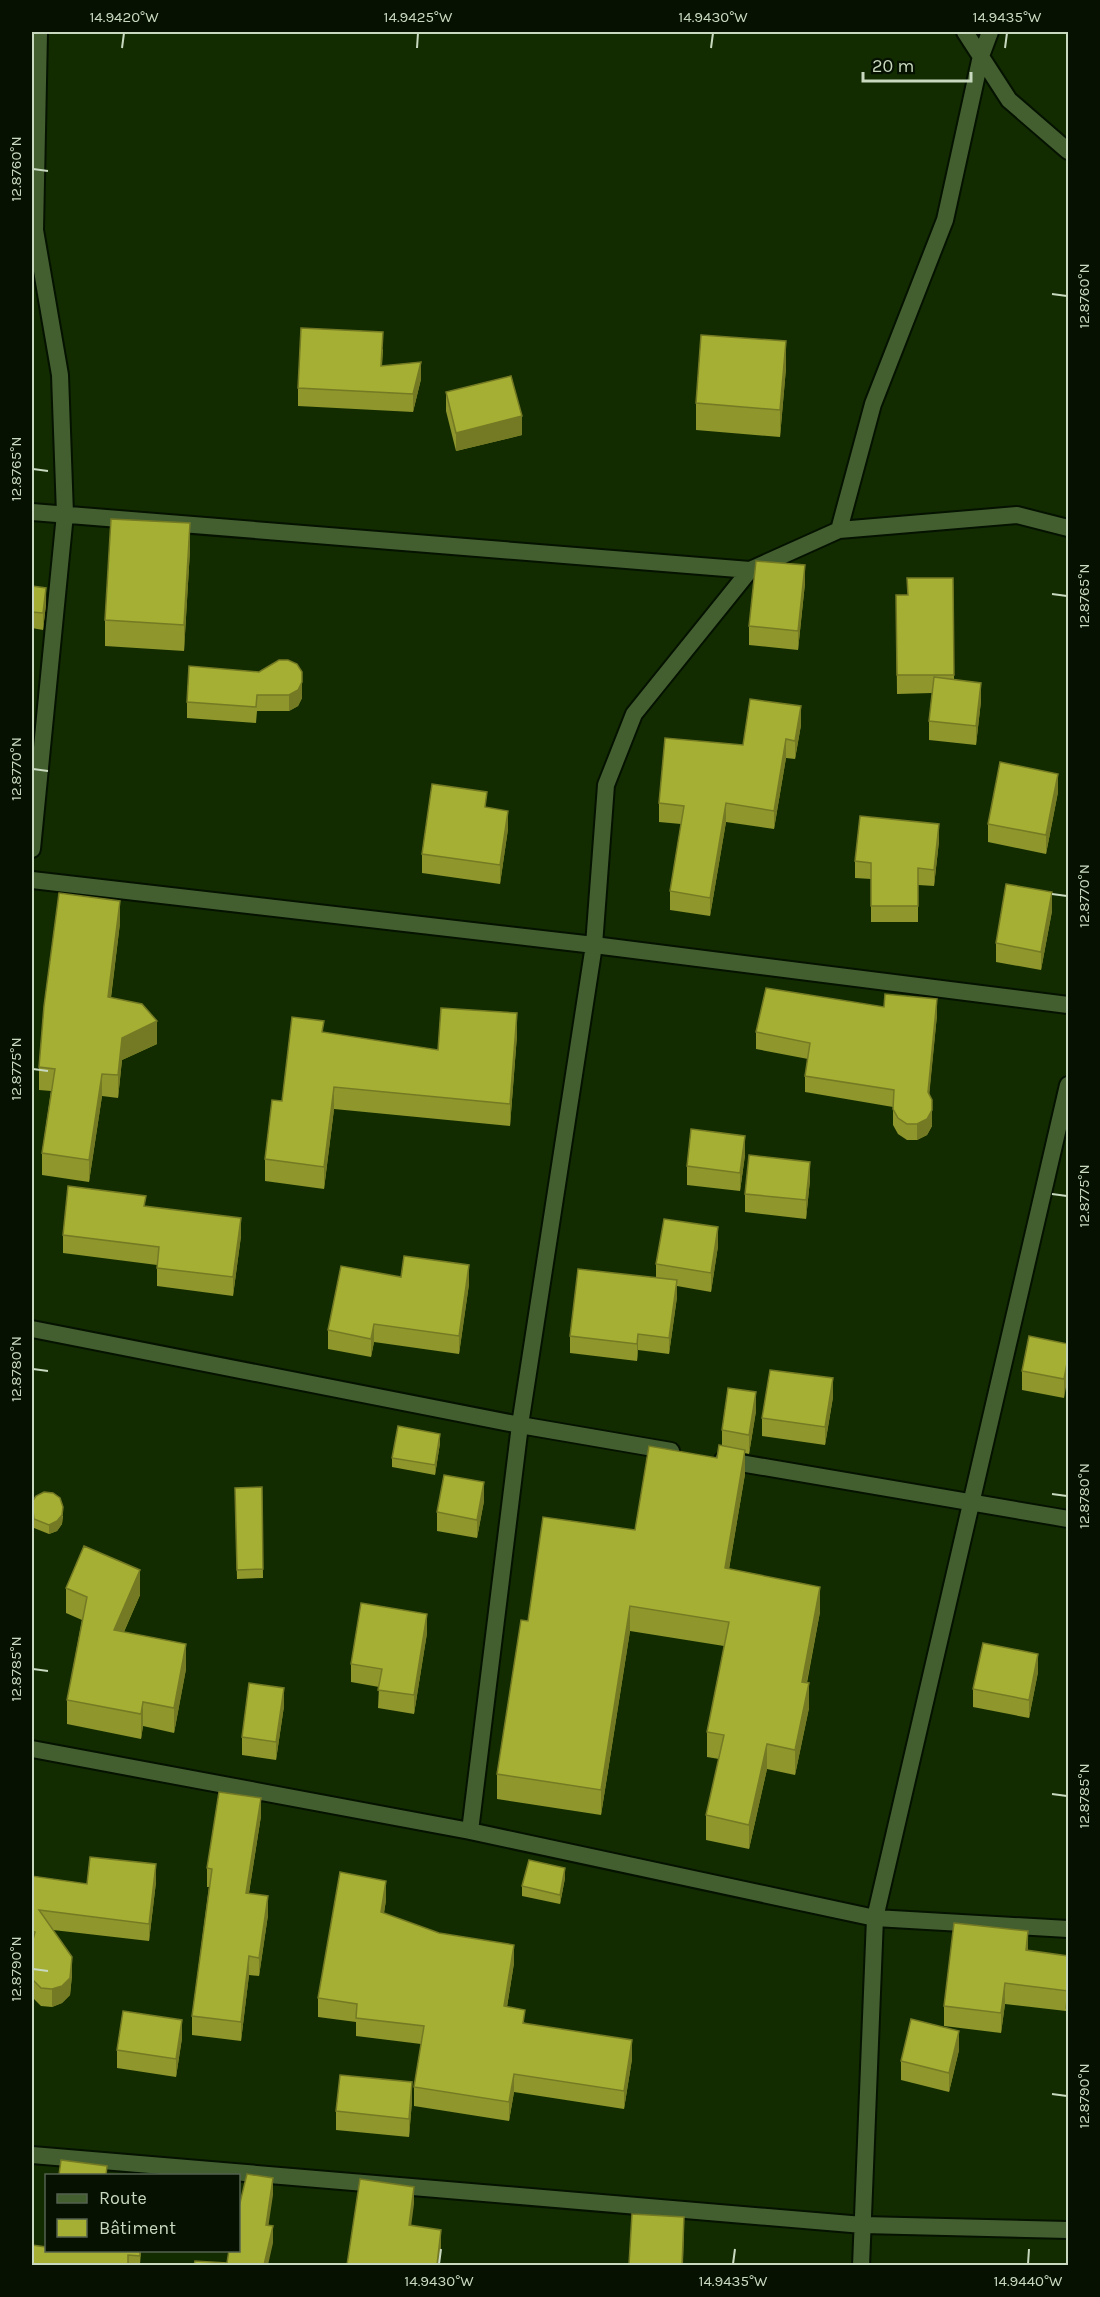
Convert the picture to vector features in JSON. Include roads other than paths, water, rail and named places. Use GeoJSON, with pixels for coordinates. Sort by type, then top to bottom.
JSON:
{"type":"FeatureCollection","features":[{"type":"Feature","properties":{"kind":"street"},"geometry":{"type":"LineString","coordinates":[[32,849],[65,514],[60,375],[35,230],[39,32]]}},
{"type":"Feature","properties":{"kind":"street"},"geometry":{"type":"LineString","coordinates":[[965,32],[1010,100],[1068,151]]}},
{"type":"Feature","properties":{"kind":"street"},"geometry":{"type":"LineString","coordinates":[[839,530],[873,404],[945,220],[981,56],[990,32]]}},
{"type":"Feature","properties":{"kind":"street"},"geometry":{"type":"LineString","coordinates":[[32,512],[750,570]]}},
{"type":"Feature","properties":{"kind":"street"},"geometry":{"type":"LineString","coordinates":[[470,1831],[520,1425],[594,945],[606,785],[634,714],[750,570],[839,530],[1017,516],[1068,528]]}},
{"type":"Feature","properties":{"kind":"street"},"geometry":{"type":"LineString","coordinates":[[32,880],[594,945],[1068,1005]]}},
{"type":"Feature","properties":{"kind":"street"},"geometry":{"type":"LineString","coordinates":[[861,2265],[875,1918],[1068,1085]]}},
{"type":"Feature","properties":{"kind":"street"},"geometry":{"type":"LineString","coordinates":[[32,1329],[520,1425],[682,1453]]}},
{"type":"Feature","properties":{"kind":"street"},"geometry":{"type":"LineString","coordinates":[[706,1457],[1068,1519]]}},
{"type":"Feature","properties":{"kind":"street"},"geometry":{"type":"LineString","coordinates":[[32,1749],[470,1831],[875,1918],[1068,1929]]}},
{"type":"Feature","properties":{"kind":"street"},"geometry":{"type":"LineString","coordinates":[[32,2155],[863,2224],[1068,2230]]}}]}
